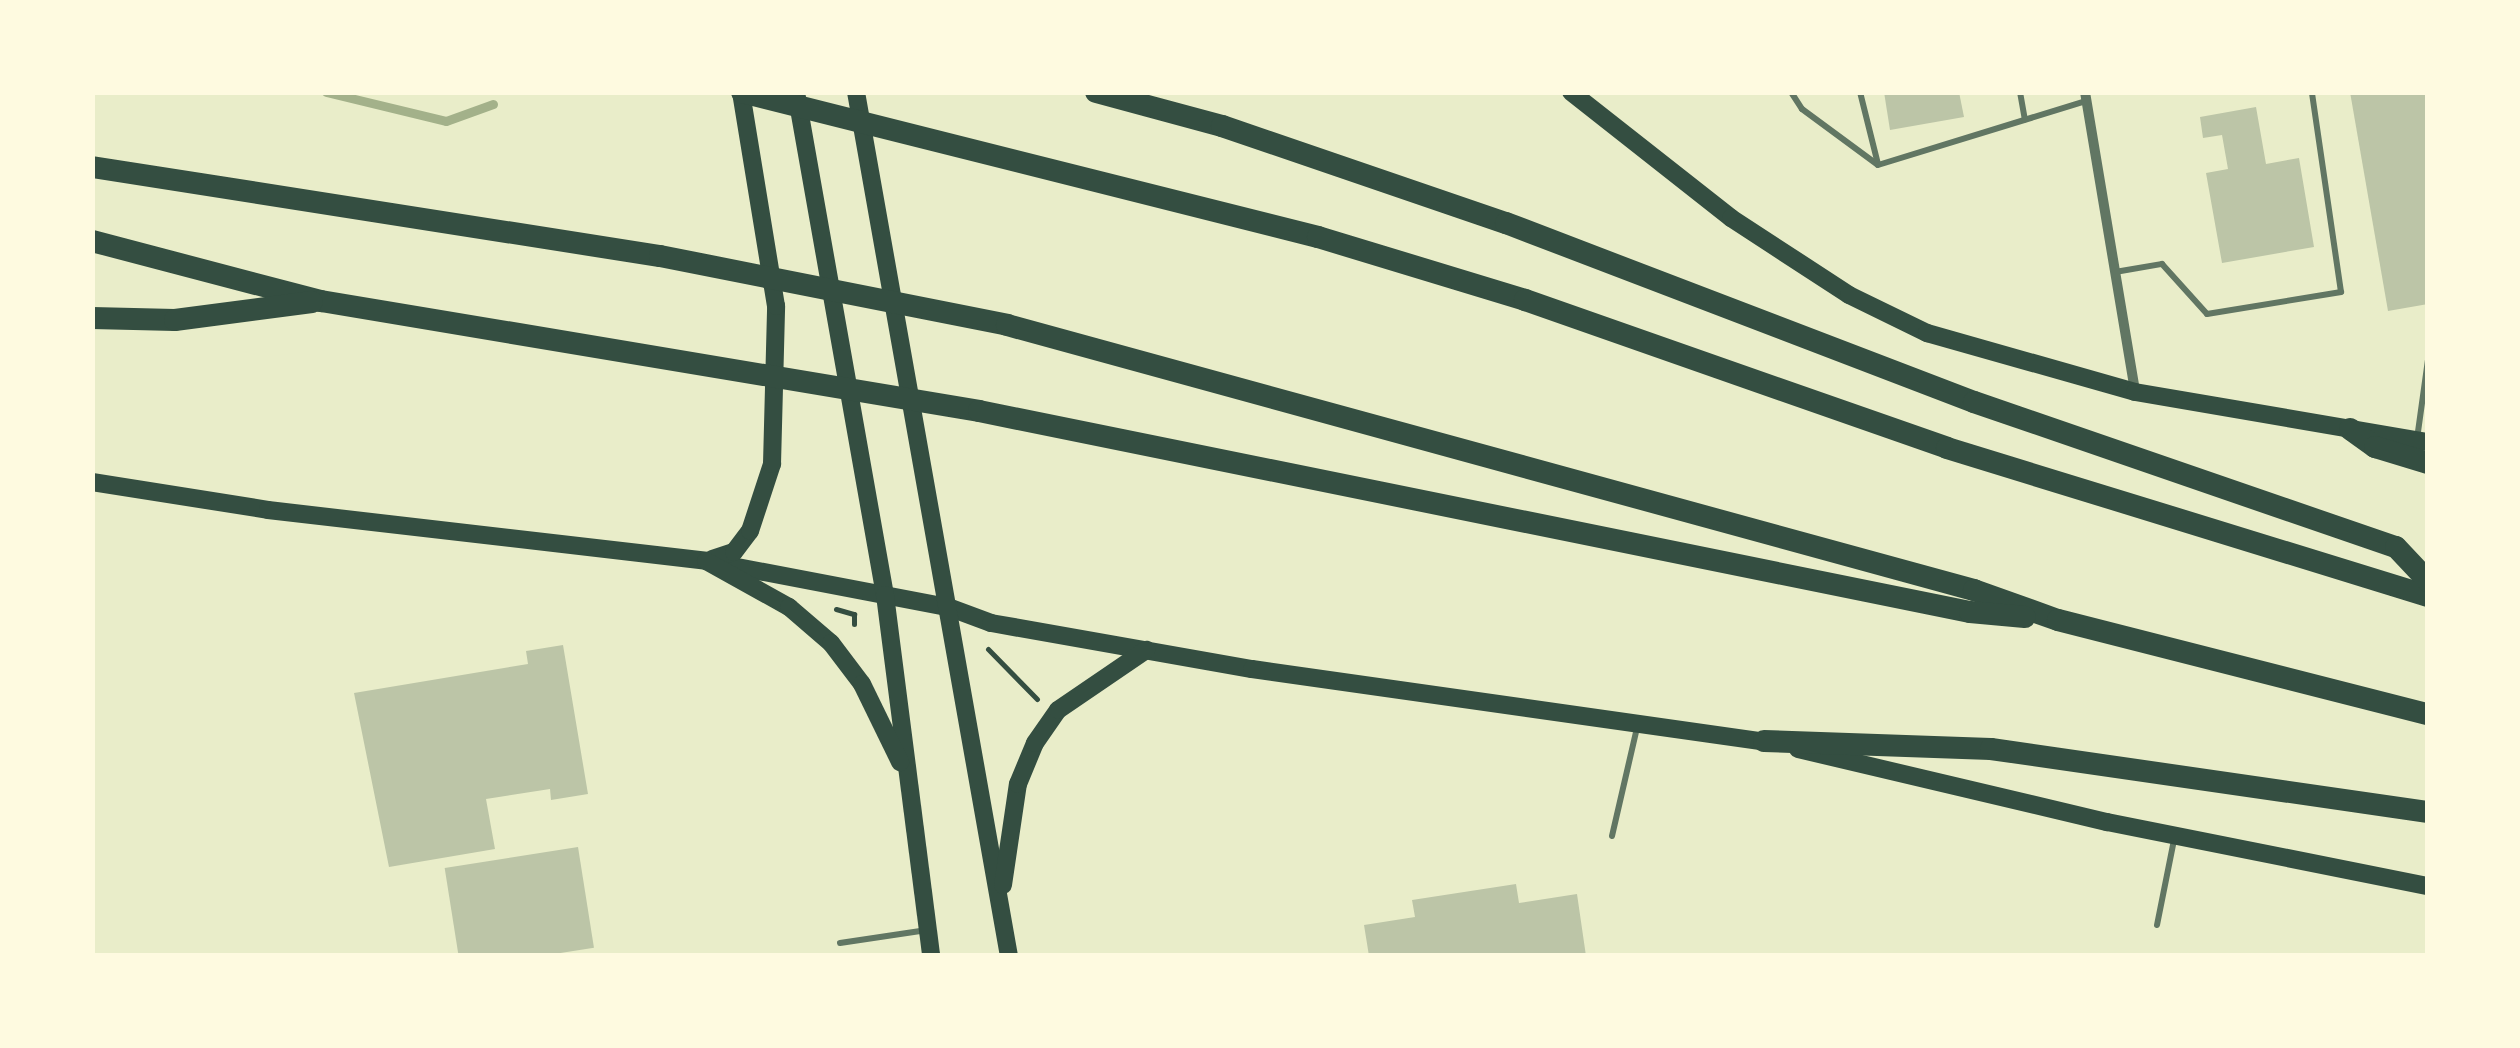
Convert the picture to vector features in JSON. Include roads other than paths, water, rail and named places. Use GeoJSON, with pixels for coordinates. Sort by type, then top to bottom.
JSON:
{"type":"FeatureCollection","features":[{"type":"Feature","properties":{"kind":"highway"},"geometry":{"type":"LineString","coordinates":[[742,92],[1318,237],[1525,300],[1947,448],[2428,596]]}},
{"type":"Feature","properties":{"kind":"highway"},"geometry":{"type":"LineString","coordinates":[[1096,92],[1222,126],[1506,222],[1974,402],[2396,548],[2428,582]]}},
{"type":"Feature","properties":{"kind":"highway"},"geometry":{"type":"LineString","coordinates":[[92,167],[660,256],[1006,325],[1974,590],[2058,620],[2428,714]]}},
{"type":"Feature","properties":{"kind":"highway"},"geometry":{"type":"LineString","coordinates":[[92,240],[320,300],[979,410],[1970,612],[2058,620]]}},
{"type":"Feature","properties":{"kind":"highway"},"geometry":{"type":"LineString","coordinates":[[92,318],[174,320],[320,300]]}},
{"type":"Feature","properties":{"kind":"highway"},"geometry":{"type":"LineString","coordinates":[[2350,428],[2375,447],[2428,463]]}},
{"type":"Feature","properties":{"kind":"highway"},"geometry":{"type":"LineString","coordinates":[[1764,741],[1991,750],[2428,812]]}},
{"type":"Feature","properties":{"kind":"main road"},"geometry":{"type":"LineString","coordinates":[[706,561],[734,552],[750,531],[772,464],[776,306],[742,92]]}},
{"type":"Feature","properties":{"kind":"main road"},"geometry":{"type":"LineString","coordinates":[[796,92],[885,595],[931,956]]}},
{"type":"Feature","properties":{"kind":"main road"},"geometry":{"type":"LineString","coordinates":[[856,92],[1009,956]]}},
{"type":"Feature","properties":{"kind":"main road"},"geometry":{"type":"LineString","coordinates":[[1571,92],[1730,218],[1849,295],[1927,334],[2135,392],[2422,441]]}},
{"type":"Feature","properties":{"kind":"main road"},"geometry":{"type":"LineString","coordinates":[[92,482],[268,510],[706,561],[948,607],[992,624],[1252,669],[1636,728],[1764,741],[2175,834],[2428,886]]}},
{"type":"Feature","properties":{"kind":"main road"},"geometry":{"type":"LineString","coordinates":[[706,561],[789,607],[840,654],[875,706],[911,795]]}},
{"type":"Feature","properties":{"kind":"main road"},"geometry":{"type":"LineString","coordinates":[[1001,900],[1018,784],[1035,743],[1058,710],[1146,650]]}},
{"type":"Feature","properties":{"kind":"street"},"geometry":{"type":"LineString","coordinates":[[2086,95],[2135,392]]}},
{"type":"Feature","properties":{"kind":"lane"},"geometry":{"type":"LineString","coordinates":[[1792,92],[1802,109],[1878,165]]}},
{"type":"Feature","properties":{"kind":"lane"},"geometry":{"type":"LineString","coordinates":[[1860,92],[1878,165]]}},
{"type":"Feature","properties":{"kind":"lane"},"geometry":{"type":"LineString","coordinates":[[2020,92],[2025,120]]}},
{"type":"Feature","properties":{"kind":"lane"},"geometry":{"type":"LineString","coordinates":[[2115,272],[2162,264],[2207,314],[2341,292],[2312,92]]}},
{"type":"Feature","properties":{"kind":"lane"},"geometry":{"type":"LineString","coordinates":[[1878,165],[2025,120],[2086,95]]}},
{"type":"Feature","properties":{"kind":"lane"},"geometry":{"type":"LineString","coordinates":[[2422,441],[2428,360]]}},
{"type":"Feature","properties":{"kind":"lane"},"geometry":{"type":"LineString","coordinates":[[1612,836],[1636,728]]}},
{"type":"Feature","properties":{"kind":"lane"},"geometry":{"type":"LineString","coordinates":[[2157,926],[2175,834]]}},
{"type":"Feature","properties":{"kind":"lane"},"geometry":{"type":"LineString","coordinates":[[840,942],[928,930]]}},
{"type":"Feature","properties":{"kind":"waterway"},"geometry":{"type":"LineString","coordinates":[[326,92],[446,121],[493,104]]}}]}
